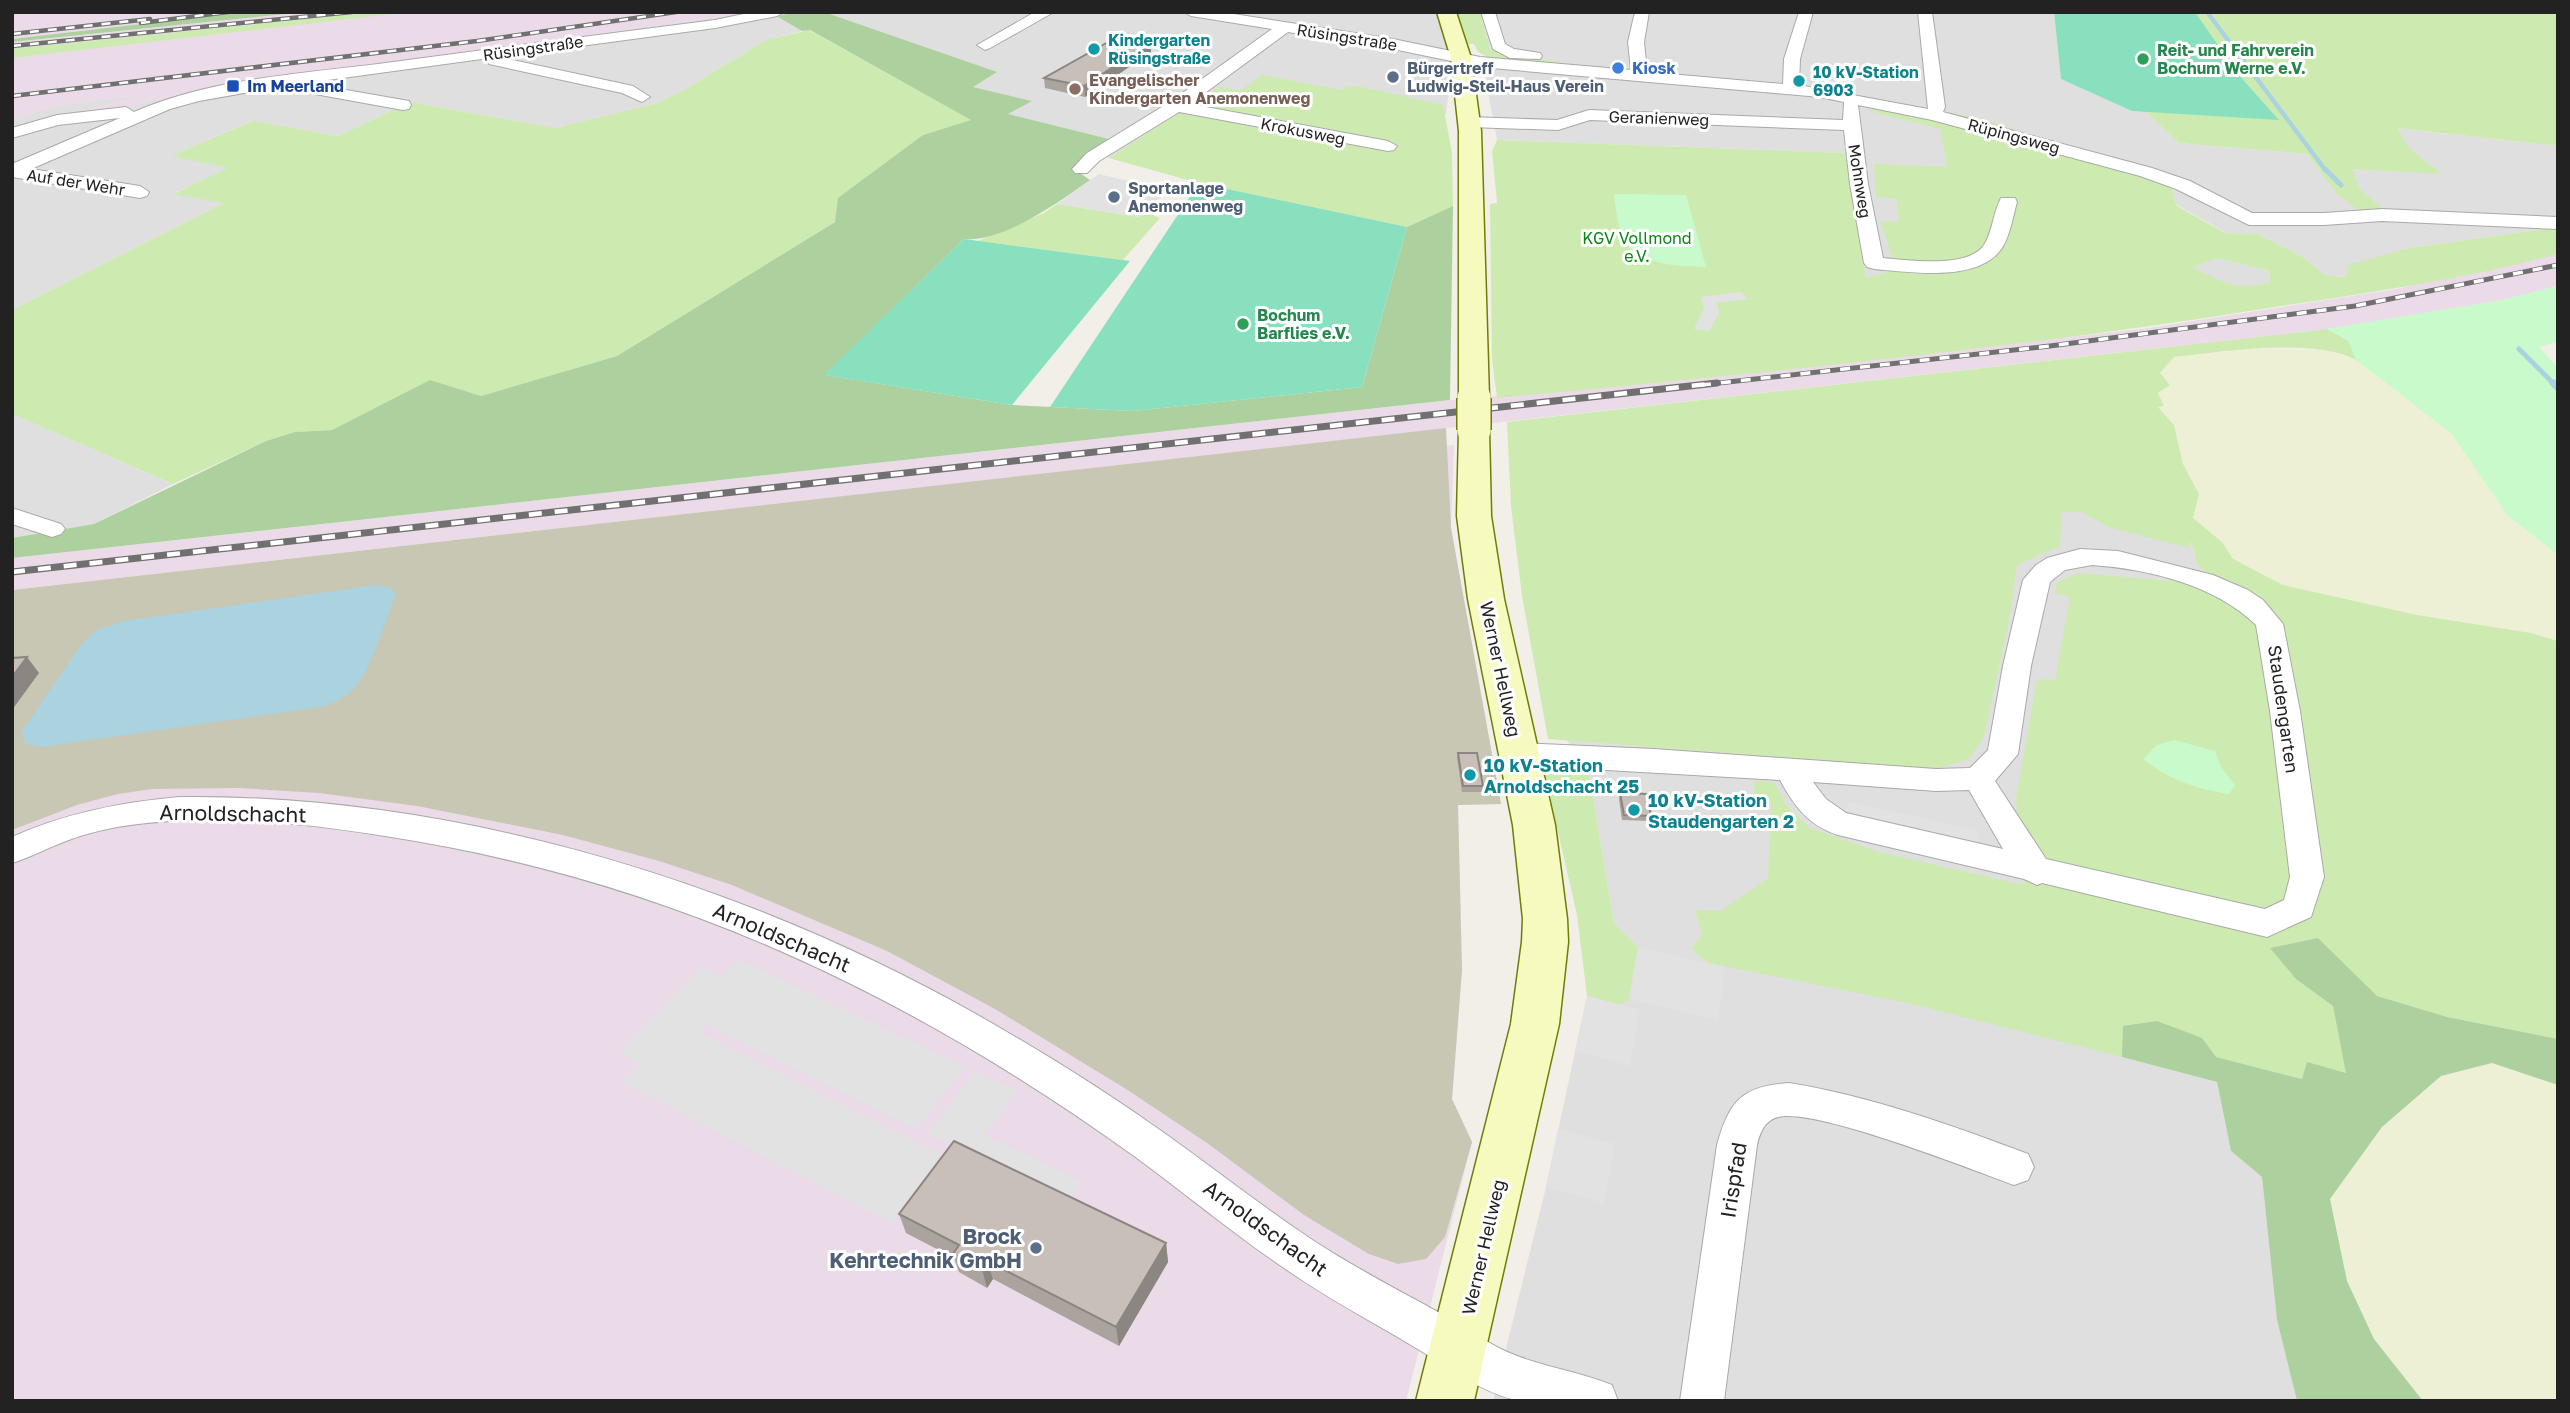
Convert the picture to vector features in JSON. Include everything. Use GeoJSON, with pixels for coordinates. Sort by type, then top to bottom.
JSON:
{"type":"FeatureCollection","features":[{"type":"Feature","properties":{"kind":"main road","name":"Werner Hellweg"},"geometry":{"type":"LineString","coordinates":[[1445,1401],[1535,1024],[1545,943],[1545,919],[1534,825],[1486,599],[1476,530],[1469,122],[1461,58],[1446,12]]}},
{"type":"Feature","properties":{"kind":"street","name":"Rüsingstraße"},"geometry":{"type":"LineString","coordinates":[[12,171],[164,105],[230,89],[715,23],[777,12]]}},
{"type":"Feature","properties":{"kind":"street"},"geometry":{"type":"LineString","coordinates":[[985,45],[1048,12]]}},
{"type":"Feature","properties":{"kind":"street","name":"Rüsingstraße"},"geometry":{"type":"LineString","coordinates":[[1191,12],[1461,58]]}},
{"type":"Feature","properties":{"kind":"street"},"geometry":{"type":"LineString","coordinates":[[1488,12],[1498,46],[1510,53],[1565,60],[1562,70]]}},
{"type":"Feature","properties":{"kind":"street"},"geometry":{"type":"LineString","coordinates":[[1639,76],[1636,42],[1642,12]]}},
{"type":"Feature","properties":{"kind":"street"},"geometry":{"type":"LineString","coordinates":[[1791,89],[1792,59],[1806,12]]}},
{"type":"Feature","properties":{"kind":"street"},"geometry":{"type":"LineString","coordinates":[[1925,12],[1937,107],[1934,115]]}},
{"type":"Feature","properties":{"kind":"street"},"geometry":{"type":"LineString","coordinates":[[1081,169],[1093,157],[1176,106],[1285,27]]}},
{"type":"Feature","properties":{"kind":"street"},"geometry":{"type":"LineString","coordinates":[[480,55],[481,58],[626,89],[642,97]]}},
{"type":"Feature","properties":{"kind":"street","name":"Rüpingsweg"},"geometry":{"type":"LineString","coordinates":[[1461,58],[1562,70],[1791,89],[1934,115],[2147,172],[2183,185],[2249,219],[2324,219],[2382,215],[2558,223]]}},
{"type":"Feature","properties":{"kind":"street","name":"Rüsingstraße"},"geometry":{"type":"LineString","coordinates":[[289,80],[293,85],[404,105]]}},
{"type":"Feature","properties":{"kind":"street","name":"Mohnweg"},"geometry":{"type":"LineString","coordinates":[[1850,98],[1859,184],[1873,271],[1941,266],[1977,260],[1990,253],[1994,246],[2008,202]]}},
{"type":"Feature","properties":{"kind":"street"},"geometry":{"type":"LineString","coordinates":[[12,133],[57,120],[164,105]]}},
{"type":"Feature","properties":{"kind":"street","name":"Krokusweg"},"geometry":{"type":"LineString","coordinates":[[1176,106],[1388,146]]}},
{"type":"Feature","properties":{"kind":"street","name":"Geranienweg"},"geometry":{"type":"LineString","coordinates":[[1469,122],[1558,125],[1589,115],[1852,125]]}},
{"type":"Feature","properties":{"kind":"street","name":"Auf der Wehr"},"geometry":{"type":"LineString","coordinates":[[12,171],[140,192]]}},
{"type":"Feature","properties":{"kind":"street"},"geometry":{"type":"LineString","coordinates":[[12,516],[52,529]]}},
{"type":"Feature","properties":{"kind":"street","name":"Staudengarten"},"geometry":{"type":"LineString","coordinates":[[1791,770],[1802,795],[1820,814],[1838,824],[2267,923],[2299,908],[2306,877],[2286,714],[2276,666],[2275,639],[2269,622],[2244,600],[2194,578],[2106,558],[2084,557],[2054,565],[2037,580],[2017,666],[2003,754],[1978,779]]}},
{"type":"Feature","properties":{"kind":"street"},"geometry":{"type":"LineString","coordinates":[[1519,754],[1654,760],[1936,780],[1978,779],[2003,823],[2037,872]]}},
{"type":"Feature","properties":{"kind":"street","name":"Arnoldschacht"},"geometry":{"type":"LineString","coordinates":[[12,850],[73,826],[118,815],[199,808],[287,812],[440,833],[573,863],[700,902],[783,934],[865,972],[935,1010],[1125,1128],[1328,1273],[1501,1372],[1595,1401]]}},
{"type":"Feature","properties":{"kind":"street","name":"Irispfad"},"geometry":{"type":"LineString","coordinates":[[1702,1401],[1737,1145],[1744,1119],[1771,1101],[1798,1099],[1911,1132],[2014,1167]]}},
{"type":"Feature","properties":{"kind":"shaded area"},"geometry":{"type":"Polygon","coordinates":[[[12,12],[244,12],[12,39],[12,12]]]}},
{"type":"Feature","properties":{"kind":"shaded area"},"geometry":{"type":"Polygon","coordinates":[[[306,12],[754,12],[230,85],[117,109],[79,113],[141,95],[53,106],[12,121],[12,42],[306,12]]]}},
{"type":"Feature","properties":{"kind":"shaded area"},"geometry":{"type":"Polygon","coordinates":[[[754,12],[799,12],[777,17],[802,31],[766,40],[684,90],[657,103],[555,128],[410,102],[338,136],[251,121],[172,156],[230,168],[174,193],[226,202],[12,310],[12,121],[53,106],[148,94],[85,111],[299,75],[754,12]]]}},
{"type":"Feature","properties":{"kind":"shaded area"},"geometry":{"type":"Polygon","coordinates":[[[824,12],[1438,12],[1453,61],[1446,113],[1407,227],[1199,183],[1092,153],[1108,139],[1006,114],[1031,101],[972,87],[996,72],[824,12]]]}},
{"type":"Feature","properties":{"kind":"shaded area"},"geometry":{"type":"Polygon","coordinates":[[[1480,12],[2054,12],[2061,79],[2132,110],[2145,111],[2179,143],[2307,154],[2336,193],[2359,188],[2351,169],[2440,173],[2409,148],[2396,128],[2558,146],[2558,227],[2409,248],[2346,277],[2325,275],[2305,258],[2258,234],[2226,233],[2177,205],[2171,186],[1946,115],[1869,111],[1953,132],[2192,267],[2217,258],[2270,271],[2269,283],[2249,287],[2227,285],[1954,319],[1866,278],[1847,153],[1497,140],[1483,65],[1557,62],[1499,54],[1490,49],[1480,12]]]}},
{"type":"Feature","properties":{"kind":"shaded area","name":"Sportanlage Anemonenweg"},"geometry":{"type":"Polygon","coordinates":[[[1099,174],[1168,190],[1139,217],[1057,204],[1099,174]]]}},
{"type":"Feature","properties":{"kind":"shaded area"},"geometry":{"type":"Polygon","coordinates":[[[2558,254],[2558,286],[2502,300],[2327,329],[12,590],[12,558],[1450,400],[1707,378],[2149,328],[2396,289],[2558,254]]]}},
{"type":"Feature","properties":{"kind":"shaded area"},"geometry":{"type":"Polygon","coordinates":[[[1741,292],[1748,299],[1717,303],[1719,313],[1709,331],[1694,329],[1704,308],[1701,297],[1741,292]]]}},
{"type":"Feature","properties":{"kind":"shaded area"},"geometry":{"type":"Polygon","coordinates":[[[2249,349],[2325,350],[2356,360],[2451,433],[2508,516],[2558,555],[2558,641],[2531,633],[2417,615],[2283,585],[2233,559],[2223,543],[2193,518],[2199,494],[2183,464],[2174,425],[2158,407],[2163,406],[2158,393],[2160,373],[2174,357],[2249,349]]]}},
{"type":"Feature","properties":{"kind":"shaded area"},"geometry":{"type":"Polygon","coordinates":[[[12,414],[173,484],[94,524],[12,538],[12,414]]]}},
{"type":"Feature","properties":{"kind":"shaded area"},"geometry":{"type":"Polygon","coordinates":[[[1446,428],[1451,528],[1501,804],[1458,805],[1462,970],[1452,1099],[1472,1142],[1445,1237],[1426,1259],[1398,1264],[1369,1254],[1304,1215],[1207,1143],[1126,1089],[995,1009],[887,951],[732,885],[659,861],[563,835],[417,806],[319,793],[240,788],[152,789],[118,794],[77,805],[12,830],[12,590],[1446,428]]]}},
{"type":"Feature","properties":{"kind":"shaded area"},"geometry":{"type":"Polygon","coordinates":[[[1845,438],[2188,540],[2194,550],[2196,564],[2228,589],[2558,1039],[2447,1017],[2122,1057],[2217,1082],[2231,1151],[2262,1177],[2277,1320],[2297,1401],[1493,1401],[1546,1187],[1587,996],[1621,1005],[1614,924],[1589,772],[1566,739],[1845,438]]]}},
{"type":"Feature","properties":{"kind":"shaded area"},"geometry":{"type":"Polygon","coordinates":[[[1454,445],[1451,528],[1501,804],[1458,805],[1462,970],[1452,1099],[1472,1142],[1406,1401],[12,1401],[12,614],[333,566],[1454,445]]]}},
{"type":"Feature","properties":{"kind":"shaded area"},"geometry":{"type":"Polygon","coordinates":[[[1849,802],[1977,830],[1977,846],[1844,814],[1849,802]]]}},
{"type":"Feature","properties":{"kind":"shaded area"},"geometry":{"type":"Polygon","coordinates":[[[1638,947],[1724,967],[1718,1021],[1629,999],[1638,947]]]}},
{"type":"Feature","properties":{"kind":"shaded area"},"geometry":{"type":"Polygon","coordinates":[[[737,959],[965,1067],[917,1129],[705,1024],[698,1032],[942,1155],[891,1223],[622,1082],[640,1063],[619,1052],[701,967],[720,976],[737,959]]]}},
{"type":"Feature","properties":{"kind":"shaded area"},"geometry":{"type":"Polygon","coordinates":[[[1587,996],[1640,1010],[1630,1066],[1575,1051],[1587,996]]]}},
{"type":"Feature","properties":{"kind":"shaded area"},"geometry":{"type":"Polygon","coordinates":[[[2492,1063],[2558,1085],[2558,1401],[2423,1401],[2374,1339],[2347,1281],[2330,1199],[2382,1127],[2441,1076],[2492,1063]]]}},
{"type":"Feature","properties":{"kind":"shaded area"},"geometry":{"type":"Polygon","coordinates":[[[975,1072],[1017,1091],[985,1135],[1082,1182],[1067,1204],[927,1133],[975,1072]]]}},
{"type":"Feature","properties":{"kind":"shaded area"},"geometry":{"type":"Polygon","coordinates":[[[1558,1129],[1615,1144],[1604,1203],[1546,1187],[1558,1129]]]}},
{"type":"Feature","properties":{"kind":"green space"},"geometry":{"type":"Polygon","coordinates":[[[244,12],[306,12],[12,42],[12,39],[244,12]]]}},
{"type":"Feature","properties":{"kind":"green space"},"geometry":{"type":"Polygon","coordinates":[[[375,12],[410,12],[12,58],[12,49],[375,12]]]}},
{"type":"Feature","properties":{"kind":"green space"},"geometry":{"type":"Polygon","coordinates":[[[824,12],[997,72],[973,87],[1032,101],[1008,114],[1109,139],[1092,153],[1077,171],[1090,180],[1047,209],[1012,228],[979,239],[964,239],[825,375],[1012,405],[1133,411],[1362,387],[1407,227],[1453,206],[1450,400],[12,558],[12,538],[94,524],[266,441],[295,432],[332,430],[430,380],[481,396],[617,356],[835,222],[838,198],[923,135],[971,120],[810,30],[802,31],[776,16],[824,12]]]}},
{"type":"Feature","properties":{"kind":"green space"},"geometry":{"type":"Polygon","coordinates":[[[1457,12],[1480,12],[1490,49],[1499,54],[1557,61],[1557,66],[1493,60],[1478,52],[1474,44],[1468,44],[1457,12]]]}},
{"type":"Feature","properties":{"kind":"green space","name":"Reit- und Fahrverein Bochum Werne e.V."},"geometry":{"type":"Polygon","coordinates":[[[2054,12],[2195,12],[2239,75],[2279,120],[2132,111],[2061,79],[2054,12]]]}},
{"type":"Feature","properties":{"kind":"green space"},"geometry":{"type":"Polygon","coordinates":[[[2195,12],[2558,12],[2558,146],[2397,128],[2409,148],[2442,174],[2352,169],[2359,188],[2382,209],[2359,211],[2336,193],[2307,154],[2179,143],[2145,111],[2278,119],[2239,75],[2195,12]]]}},
{"type":"Feature","properties":{"kind":"green space"},"geometry":{"type":"Polygon","coordinates":[[[809,30],[972,120],[923,135],[835,222],[617,356],[481,396],[430,381],[332,430],[295,432],[266,441],[173,484],[12,414],[12,310],[224,203],[173,194],[228,168],[171,156],[252,121],[338,136],[410,102],[555,128],[657,103],[684,90],[766,40],[809,30]]]}},
{"type":"Feature","properties":{"kind":"green space"},"geometry":{"type":"Polygon","coordinates":[[[1262,75],[1341,90],[1358,86],[1443,105],[1452,153],[1453,206],[1407,227],[1199,183],[1109,158],[1219,87],[1240,91],[1262,75]]]}},
{"type":"Feature","properties":{"kind":"green space","name":"KGV Vollmond e.V."},"geometry":{"type":"Polygon","coordinates":[[[1875,107],[1981,118],[2153,178],[2171,186],[2177,206],[2225,233],[2258,234],[2305,258],[2325,275],[2346,277],[2348,265],[2409,248],[2558,227],[2558,254],[2408,286],[2067,337],[1783,370],[1497,398],[1492,359],[1490,204],[1497,203],[1492,151],[1497,140],[1847,153],[1866,278],[1888,272],[1893,259],[1880,221],[1899,221],[1897,199],[1876,197],[1874,164],[1947,167],[1940,129],[1868,111],[1875,107]],[[2217,258],[2193,267],[2221,281],[2247,286],[2269,283],[2270,271],[2217,258]]]}},
{"type":"Feature","properties":{"kind":"green space","name":"Bochum Barflies e.V."},"geometry":{"type":"Polygon","coordinates":[[[1199,183],[1407,227],[1362,387],[1133,411],[1050,407],[1199,183]]]}},
{"type":"Feature","properties":{"kind":"green space","name":"KGV Vollmond e.V."},"geometry":{"type":"Polygon","coordinates":[[[1614,194],[1686,195],[1706,267],[1662,263],[1640,256],[1632,250],[1620,231],[1614,194]]]}},
{"type":"Feature","properties":{"kind":"green space"},"geometry":{"type":"Polygon","coordinates":[[[1057,204],[1139,217],[1145,212],[1160,218],[1123,260],[978,241],[1044,213],[1057,204]]]}},
{"type":"Feature","properties":{"kind":"green space"},"geometry":{"type":"Polygon","coordinates":[[[964,239],[1130,261],[1012,405],[824,375],[964,239]]]}},
{"type":"Feature","properties":{"kind":"green space"},"geometry":{"type":"Polygon","coordinates":[[[2558,286],[2558,342],[2539,347],[2558,368],[2558,555],[2508,516],[2451,433],[2356,360],[2348,340],[2327,329],[2502,300],[2558,286]]]}},
{"type":"Feature","properties":{"kind":"green space"},"geometry":{"type":"Polygon","coordinates":[[[2327,329],[2406,372],[2429,416],[2373,371],[2338,353],[2316,349],[2267,348],[2174,357],[2160,373],[2170,385],[2158,393],[2164,406],[2158,407],[2174,425],[2183,464],[2199,494],[2193,518],[2223,543],[2233,559],[2283,585],[2417,615],[2531,633],[2558,641],[2558,1039],[2447,1017],[2377,996],[2318,938],[2271,948],[2296,979],[2333,1006],[2347,1074],[2302,1079],[2215,1057],[2202,1038],[2124,1026],[2122,1057],[1912,1004],[1708,963],[1691,949],[1702,935],[1695,910],[1720,911],[1768,879],[1771,803],[1754,795],[1754,781],[1770,782],[1776,786],[1786,805],[1810,828],[1879,852],[2024,885],[2016,799],[2037,679],[2055,680],[2070,597],[2056,593],[2056,583],[2079,573],[2227,588],[2196,564],[2194,550],[2189,541],[2189,548],[2108,527],[2082,512],[2062,512],[2060,546],[2017,565],[2009,622],[1984,737],[1969,759],[1937,769],[1548,739],[1522,596],[1511,506],[1507,422],[2327,329]]]}},
{"type":"Feature","properties":{"kind":"green space"},"geometry":{"type":"Polygon","coordinates":[[[2174,740],[2215,751],[2221,767],[2235,785],[2229,794],[2184,782],[2163,773],[2143,759],[2157,745],[2174,740]]]}},
{"type":"Feature","properties":{"kind":"green space"},"geometry":{"type":"Polygon","coordinates":[[[1544,771],[1589,772],[1614,923],[1638,947],[1629,999],[1621,1005],[1587,996],[1577,915],[1544,771]]]}},
{"type":"Feature","properties":{"kind":"green space"},"geometry":{"type":"Polygon","coordinates":[[[2318,938],[2377,996],[2447,1017],[2558,1039],[2558,1085],[2492,1063],[2441,1076],[2382,1127],[2330,1199],[2347,1281],[2374,1339],[2423,1401],[2297,1401],[2277,1320],[2262,1177],[2231,1151],[2217,1082],[2122,1057],[2123,1026],[2157,1021],[2202,1038],[2216,1057],[2302,1079],[2307,1062],[2346,1073],[2333,1006],[2296,979],[2270,948],[2318,938]]]}},
{"type":"Feature","properties":{"kind":"water"},"geometry":{"type":"Polygon","coordinates":[[[376,585],[389,587],[396,594],[372,658],[360,681],[343,698],[321,707],[41,747],[24,743],[22,731],[83,642],[99,629],[125,621],[376,585]]]}},
{"type":"Feature","properties":{"kind":"building"},"geometry":{"type":"Polygon","coordinates":[[[1119,36],[1151,42],[1084,86],[1044,78],[1119,36]]]}},
{"type":"Feature","properties":{"kind":"building"},"geometry":{"type":"Polygon","coordinates":[[[27,657],[12,677],[12,658],[27,657]]]}},
{"type":"Feature","properties":{"kind":"building","name":"10 kV-Station Arnoldschacht 25"},"geometry":{"type":"Polygon","coordinates":[[[1458,753],[1477,753],[1483,786],[1463,786],[1458,753]]]}},
{"type":"Feature","properties":{"kind":"building","name":"10 kV-Station Staudengarten 2"},"geometry":{"type":"Polygon","coordinates":[[[1620,793],[1647,794],[1651,816],[1624,815],[1620,793]]]}},
{"type":"Feature","properties":{"kind":"building","name":"Brock Kehrtechnik GmbH"},"geometry":{"type":"Polygon","coordinates":[[[954,1141],[1166,1243],[1116,1327],[987,1261],[982,1269],[953,1254],[959,1245],[899,1214],[954,1141]]]}},
{"type":"Feature","properties":{"kind":"waterway"},"geometry":{"type":"LineString","coordinates":[[2207,12],[2326,171]]}},
{"type":"Feature","properties":{"kind":"waterway"},"geometry":{"type":"LineString","coordinates":[[2325,169],[2341,185]]}},
{"type":"Feature","properties":{"kind":"waterway"},"geometry":{"type":"LineString","coordinates":[[2519,349],[2558,388]]}},
{"type":"Feature","properties":{"kind":"railway"},"geometry":{"type":"LineString","coordinates":[[141,23],[228,12]]}},
{"type":"Feature","properties":{"kind":"railway"},"geometry":{"type":"LineString","coordinates":[[12,46],[352,12]]}},
{"type":"Feature","properties":{"kind":"railway"},"geometry":{"type":"LineString","coordinates":[[12,96],[477,41],[676,12]]}},
{"type":"Feature","properties":{"kind":"railway"},"geometry":{"type":"LineString","coordinates":[[12,34],[150,19]]}},
{"type":"Feature","properties":{"kind":"railway"},"geometry":{"type":"LineString","coordinates":[[1701,385],[2050,346],[2355,306],[2558,265]]}},
{"type":"Feature","properties":{"kind":"railway"},"geometry":{"type":"LineString","coordinates":[[12,572],[1717,383]]}},
{"type":"Feature","properties":{"kind":"place","name":"Kindergarten Rüsingstraße"},"geometry":{"type":"Point","coordinates":[1094,49]}},
{"type":"Feature","properties":{"kind":"place","name":"Reit- und Fahrverein Bochum Werne e.V."},"geometry":{"type":"Point","coordinates":[2143,59]}},
{"type":"Feature","properties":{"kind":"place","name":"Kiosk"},"geometry":{"type":"Point","coordinates":[1618,68]}},
{"type":"Feature","properties":{"kind":"place","name":"Bürgertreff Ludwig-Steil-Haus Verein"},"geometry":{"type":"Point","coordinates":[1393,77]}},
{"type":"Feature","properties":{"kind":"place","name":"10 kV-Station 6903"},"geometry":{"type":"Point","coordinates":[1799,81]}},
{"type":"Feature","properties":{"kind":"place","name":"Im Meerland"},"geometry":{"type":"Point","coordinates":[233,86]}},
{"type":"Feature","properties":{"kind":"place","name":"Evangelischer Kindergarten Anemonenweg"},"geometry":{"type":"Point","coordinates":[1075,89]}},
{"type":"Feature","properties":{"kind":"place","name":"Sportanlage Anemonenweg"},"geometry":{"type":"Point","coordinates":[1114,197]}},
{"type":"Feature","properties":{"kind":"place","name":"Bochum Barflies e.V."},"geometry":{"type":"Point","coordinates":[1243,324]}},
{"type":"Feature","properties":{"kind":"place","name":"10 kV-Station Arnoldschacht 25"},"geometry":{"type":"Point","coordinates":[1470,775]}},
{"type":"Feature","properties":{"kind":"place","name":"10 kV-Station Staudengarten 2"},"geometry":{"type":"Point","coordinates":[1634,810]}},
{"type":"Feature","properties":{"kind":"place","name":"Brock Kehrtechnik GmbH"},"geometry":{"type":"Point","coordinates":[1036,1248]}}]}
